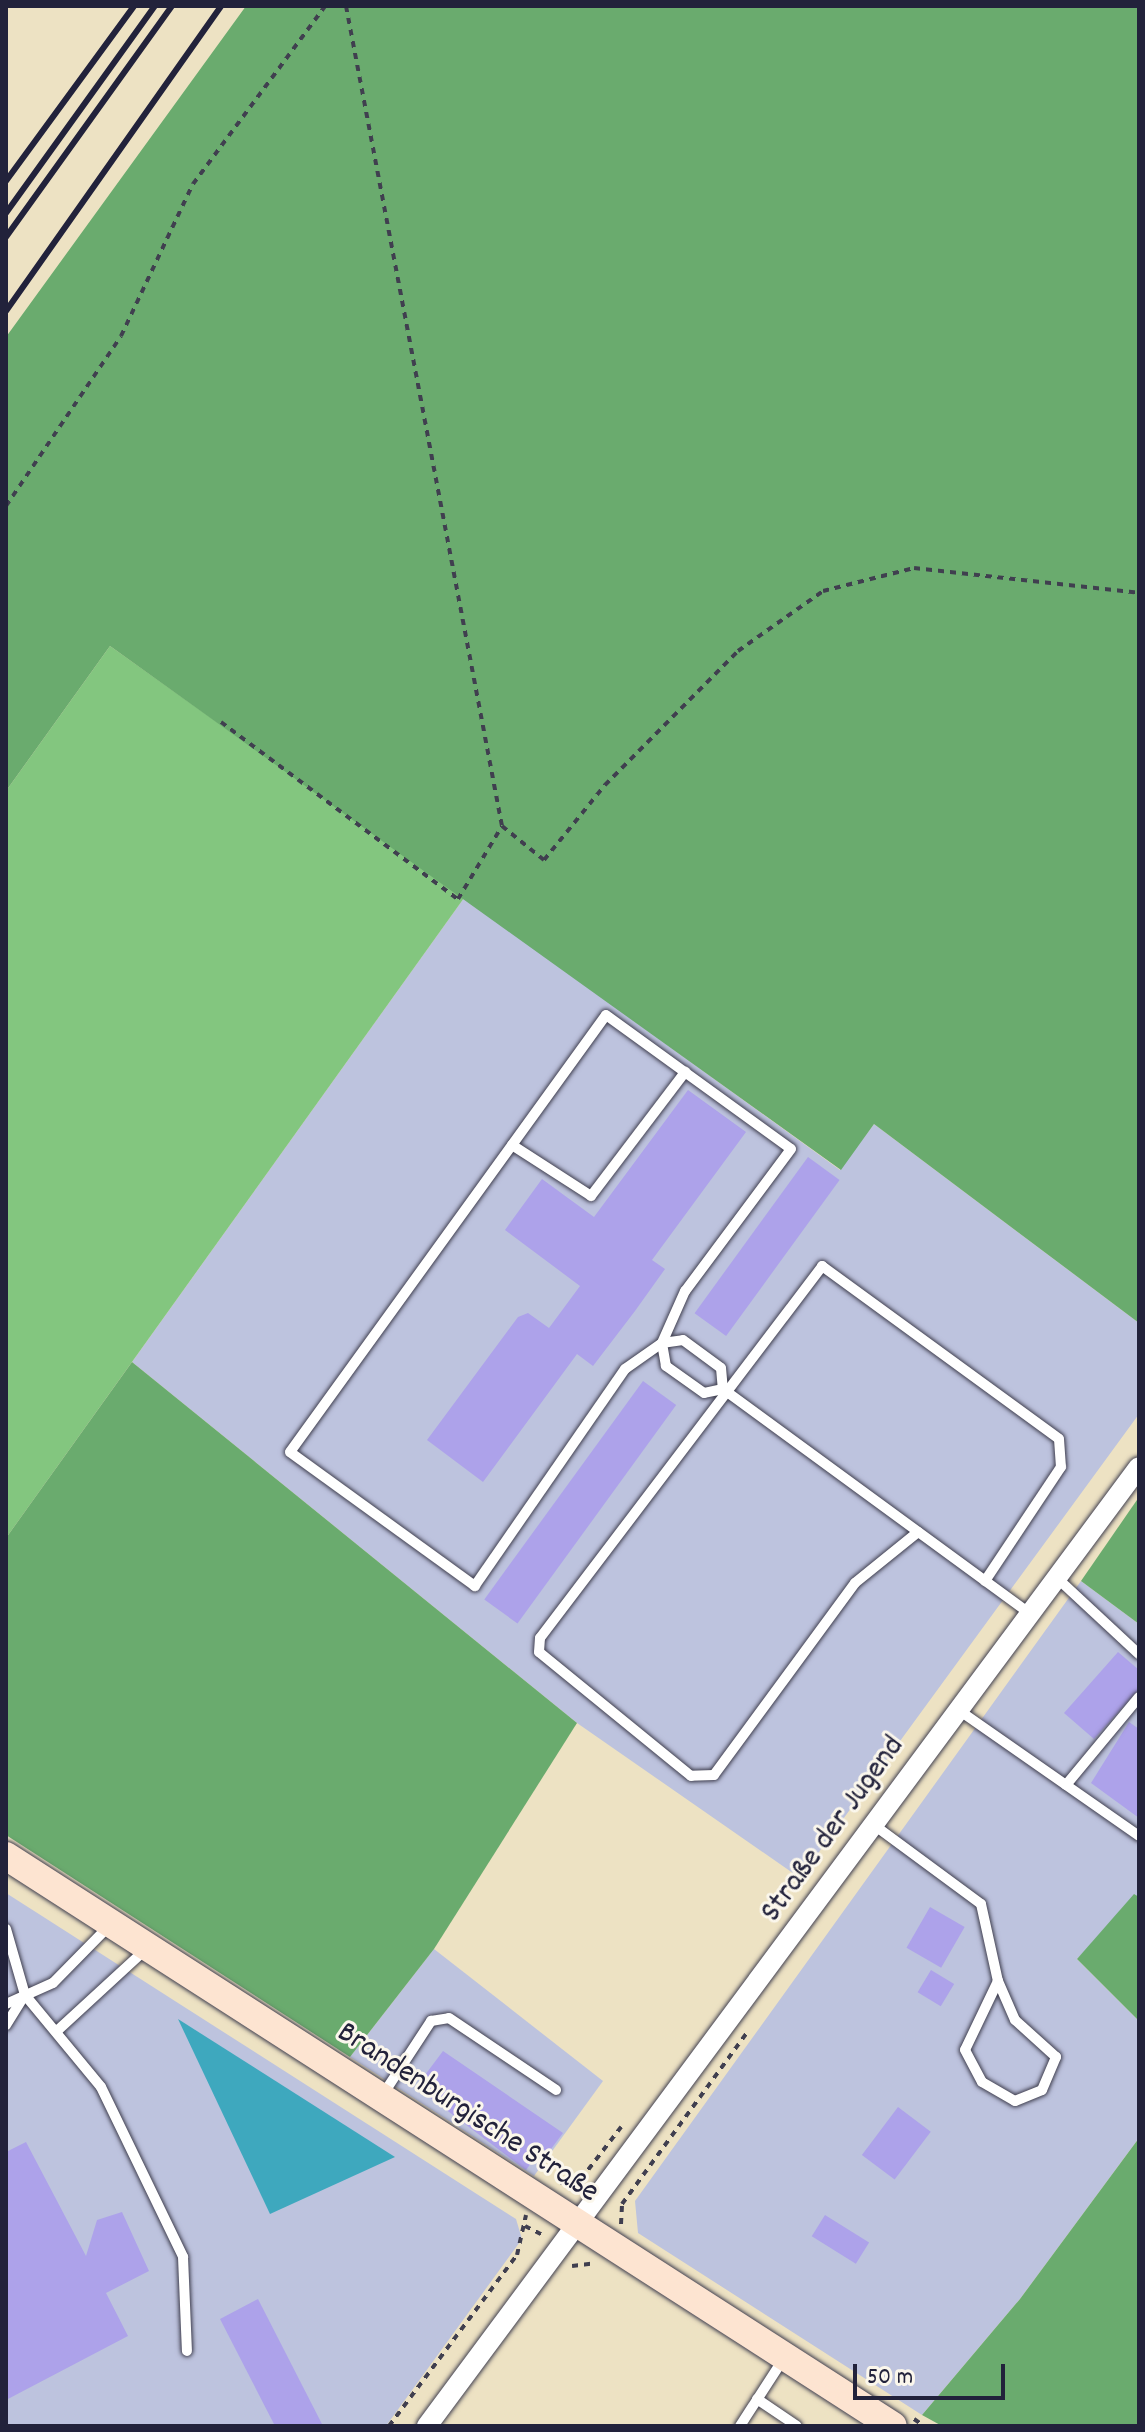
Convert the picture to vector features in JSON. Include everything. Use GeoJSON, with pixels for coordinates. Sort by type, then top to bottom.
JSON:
{"type":"FeatureCollection","features":[{"type":"Feature","properties":{"kind":"street","name":"Straße der Jugend"},"geometry":{"type":"LineString","coordinates":[[427,2426],[1139,1467]]}},
{"type":"Feature","properties":{"kind":"street","name":"Brandenburgische Straße"},"geometry":{"type":"LineString","coordinates":[[6,1856],[574,2225],[893,2426]]}},
{"type":"Feature","properties":{"kind":"lane"},"geometry":{"type":"LineString","coordinates":[[723,1389],[721,1368],[683,1340],[662,1343],[625,1369],[475,1586],[290,1452],[606,1015],[791,1149],[685,1291],[662,1343],[666,1366],[704,1393],[723,1389],[1030,1614]]}},
{"type":"Feature","properties":{"kind":"lane"},"geometry":{"type":"LineString","coordinates":[[512,1145],[591,1196],[685,1072]]}},
{"type":"Feature","properties":{"kind":"lane"},"geometry":{"type":"LineString","coordinates":[[918,1532],[855,1583],[714,1775],[691,1776],[545,1662],[540,1638],[723,1389],[822,1266],[1051,1430],[1064,1457],[985,1581]]}},
{"type":"Feature","properties":{"kind":"lane"},"geometry":{"type":"LineString","coordinates":[[1056,1577],[1139,1654]]}},
{"type":"Feature","properties":{"kind":"lane"},"geometry":{"type":"LineString","coordinates":[[1066,1785],[1139,1697]]}},
{"type":"Feature","properties":{"kind":"lane"},"geometry":{"type":"LineString","coordinates":[[960,1711],[1139,1836]]}},
{"type":"Feature","properties":{"kind":"lane"},"geometry":{"type":"LineString","coordinates":[[874,1825],[981,1904],[998,1981],[1015,2020],[1056,2057],[1042,2090],[1015,2101],[982,2082],[965,2050],[998,1981]]}},
{"type":"Feature","properties":{"kind":"lane"},"geometry":{"type":"LineString","coordinates":[[6,2004],[53,1983],[111,1924]]}},
{"type":"Feature","properties":{"kind":"lane"},"geometry":{"type":"LineString","coordinates":[[6,1929],[25,1995],[58,2030],[112,2106],[183,2257],[187,2351]]}},
{"type":"Feature","properties":{"kind":"lane"},"geometry":{"type":"LineString","coordinates":[[58,2030],[148,1947]]}},
{"type":"Feature","properties":{"kind":"lane"},"geometry":{"type":"LineString","coordinates":[[6,2025],[25,1995]]}},
{"type":"Feature","properties":{"kind":"lane"},"geometry":{"type":"LineString","coordinates":[[381,2098],[431,2021],[449,2018],[556,2090]]}},
{"type":"Feature","properties":{"kind":"lane"},"geometry":{"type":"LineString","coordinates":[[740,2426],[785,2356]]}},
{"type":"Feature","properties":{"kind":"lane"},"geometry":{"type":"LineString","coordinates":[[757,2399],[797,2426]]}},
{"type":"Feature","properties":{"kind":"path"},"geometry":{"type":"LineString","coordinates":[[6,506],[121,336],[193,184],[325,6]]}},
{"type":"Feature","properties":{"kind":"path"},"geometry":{"type":"LineString","coordinates":[[346,6],[502,826],[544,860],[605,785],[738,651],[823,591],[914,568],[1139,593]]}},
{"type":"Feature","properties":{"kind":"path"},"geometry":{"type":"LineString","coordinates":[[221,722],[458,899],[502,826]]}},
{"type":"Feature","properties":{"kind":"path"},"geometry":{"type":"LineString","coordinates":[[389,2426],[517,2255],[523,2224]]}},
{"type":"Feature","properties":{"kind":"path"},"geometry":{"type":"LineString","coordinates":[[567,2269],[603,2266]]}},
{"type":"Feature","properties":{"kind":"shaded area"},"geometry":{"type":"Polygon","coordinates":[[[464,898],[840,1170],[874,1124],[1139,1323],[1139,1414],[800,1878],[577,1723],[132,1362],[464,898]]]}},
{"type":"Feature","properties":{"kind":"shaded area"},"geometry":{"type":"Polygon","coordinates":[[[1081,1581],[1139,1624],[1139,1897],[1077,1959],[1139,2021],[1139,2138],[1020,2299],[922,2415],[638,2233],[635,2201],[1081,1581]]]}},
{"type":"Feature","properties":{"kind":"shaded area"},"geometry":{"type":"Polygon","coordinates":[[[6,1893],[516,2219],[522,2239],[386,2426],[6,2426],[6,1893]]]}},
{"type":"Feature","properties":{"kind":"shaded area"},"geometry":{"type":"Polygon","coordinates":[[[434,1949],[603,2081],[534,2176],[350,2057],[434,1949]]]}},
{"type":"Feature","properties":{"kind":"green space"},"geometry":{"type":"Polygon","coordinates":[[[246,6],[1139,6],[1139,1323],[874,1124],[841,1170],[110,646],[6,791],[6,337],[246,6]]]}},
{"type":"Feature","properties":{"kind":"green space"},"geometry":{"type":"Polygon","coordinates":[[[110,646],[464,898],[6,1538],[6,791],[110,646]]]}},
{"type":"Feature","properties":{"kind":"green space"},"geometry":{"type":"Polygon","coordinates":[[[132,1362],[577,1723],[434,1949],[350,2057],[6,1835],[6,1538],[132,1362]]]}},
{"type":"Feature","properties":{"kind":"green space"},"geometry":{"type":"Polygon","coordinates":[[[1139,1497],[1139,1624],[1081,1581],[1139,1497]]]}},
{"type":"Feature","properties":{"kind":"green space"},"geometry":{"type":"Polygon","coordinates":[[[1134,1894],[1139,1897],[1139,2021],[1077,1959],[1134,1894]]]}},
{"type":"Feature","properties":{"kind":"green space"},"geometry":{"type":"Polygon","coordinates":[[[1139,2138],[1139,2426],[942,2426],[922,2415],[1020,2299],[1139,2138]]]}},
{"type":"Feature","properties":{"kind":"water"},"geometry":{"type":"Polygon","coordinates":[[[178,2019],[395,2157],[270,2214],[178,2019]]]}},
{"type":"Feature","properties":{"kind":"building"},"geometry":{"type":"Polygon","coordinates":[[[688,1090],[746,1132],[652,1260],[665,1269],[635,1311],[593,1366],[577,1354],[483,1482],[427,1440],[518,1317],[528,1313],[549,1328],[580,1286],[505,1230],[542,1179],[594,1217],[688,1090]]]}},
{"type":"Feature","properties":{"kind":"building"},"geometry":{"type":"Polygon","coordinates":[[[808,1157],[840,1180],[726,1336],[695,1313],[808,1157]]]}},
{"type":"Feature","properties":{"kind":"building"},"geometry":{"type":"Polygon","coordinates":[[[643,1381],[676,1405],[517,1624],[484,1599],[643,1381]]]}},
{"type":"Feature","properties":{"kind":"building"},"geometry":{"type":"Polygon","coordinates":[[[1118,1652],[1139,1670],[1139,1689],[1094,1739],[1064,1713],[1118,1652]]]}},
{"type":"Feature","properties":{"kind":"building"},"geometry":{"type":"Polygon","coordinates":[[[1129,1722],[1139,1729],[1139,1818],[1091,1783],[1129,1722]]]}},
{"type":"Feature","properties":{"kind":"building"},"geometry":{"type":"Polygon","coordinates":[[[930,1907],[965,1927],[941,1968],[906,1948],[930,1907]]]}},
{"type":"Feature","properties":{"kind":"building"},"geometry":{"type":"Polygon","coordinates":[[[931,1970],[954,1984],[941,2006],[918,1992],[931,1970]]]}},
{"type":"Feature","properties":{"kind":"building"},"geometry":{"type":"Polygon","coordinates":[[[443,2051],[563,2133],[548,2153],[542,2148],[526,2170],[416,2087],[443,2051]]]}},
{"type":"Feature","properties":{"kind":"building"},"geometry":{"type":"Polygon","coordinates":[[[898,2107],[931,2132],[895,2180],[862,2155],[898,2107]]]}},
{"type":"Feature","properties":{"kind":"building"},"geometry":{"type":"Polygon","coordinates":[[[26,2142],[86,2256],[97,2220],[122,2212],[149,2271],[106,2293],[128,2336],[6,2400],[6,2152],[26,2142]]]}},
{"type":"Feature","properties":{"kind":"building"},"geometry":{"type":"Polygon","coordinates":[[[825,2215],[869,2243],[856,2264],[812,2236],[825,2215]]]}},
{"type":"Feature","properties":{"kind":"building"},"geometry":{"type":"Polygon","coordinates":[[[258,2299],[323,2426],[275,2426],[220,2319],[258,2299]]]}},
{"type":"Feature","properties":{"kind":"railway"},"geometry":{"type":"LineString","coordinates":[[6,181],[134,6]]}},
{"type":"Feature","properties":{"kind":"railway"},"geometry":{"type":"LineString","coordinates":[[6,213],[155,6]]}},
{"type":"Feature","properties":{"kind":"railway"},"geometry":{"type":"LineString","coordinates":[[6,237],[172,6]]}},
{"type":"Feature","properties":{"kind":"railway"},"geometry":{"type":"LineString","coordinates":[[6,311],[221,6]]}}]}
